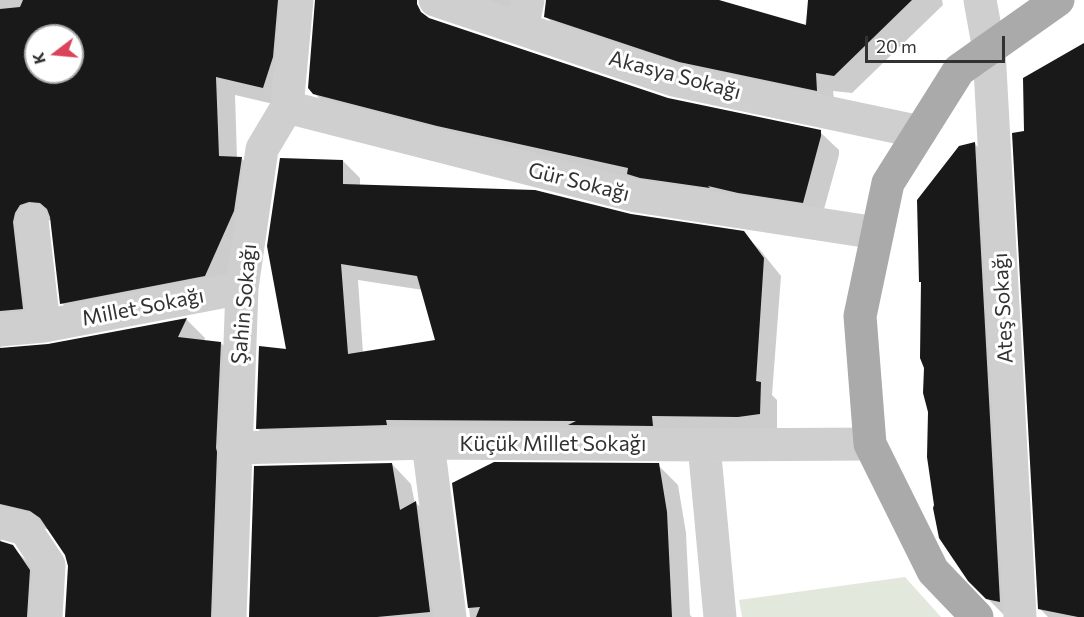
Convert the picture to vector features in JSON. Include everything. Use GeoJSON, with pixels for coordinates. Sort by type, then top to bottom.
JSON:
{"type":"FeatureCollection","features":[{"type":"Feature","properties":{"kind":"main road"},"geometry":{"type":"LineString","coordinates":[[977,617],[933,571],[870,444],[860,316],[888,183],[959,70],[1058,0]]}},
{"type":"Feature","properties":{"kind":"street","name":"Şahin Sokağı"},"geometry":{"type":"LineString","coordinates":[[230,617],[242,288],[262,149],[287,107],[297,0]]}},
{"type":"Feature","properties":{"kind":"street","name":"Akasya Sokağı"},"geometry":{"type":"LineString","coordinates":[[435,0],[525,15],[674,80],[921,132]]}},
{"type":"Feature","properties":{"kind":"street","name":"Ateş Sokağı"},"geometry":{"type":"LineString","coordinates":[[980,0],[989,50],[1020,617]]}},
{"type":"Feature","properties":{"kind":"street","name":"Gür Sokağı"},"geometry":{"type":"LineString","coordinates":[[287,107],[636,196],[877,233]]}},
{"type":"Feature","properties":{"kind":"street"},"geometry":{"type":"LineString","coordinates":[[32,220],[44,326]]}},
{"type":"Feature","properties":{"kind":"street","name":"Millet Sokağı"},"geometry":{"type":"LineString","coordinates":[[0,330],[44,326],[242,288]]}},
{"type":"Feature","properties":{"kind":"street"},"geometry":{"type":"LineString","coordinates":[[428,443],[450,617]]}},
{"type":"Feature","properties":{"kind":"street","name":"Küçük Millet Sokağı"},"geometry":{"type":"LineString","coordinates":[[235,448],[428,443],[870,444]]}},
{"type":"Feature","properties":{"kind":"street"},"geometry":{"type":"LineString","coordinates":[[704,445],[720,617]]}},
{"type":"Feature","properties":{"kind":"street"},"geometry":{"type":"LineString","coordinates":[[0,522],[25,529],[50,564],[46,617]]}},
{"type":"Feature","properties":{"kind":"shaded area"},"geometry":{"type":"Polygon","coordinates":[[[905,577],[941,617],[742,617],[739,600],[905,577]]]}},
{"type":"Feature","properties":{"kind":"building"},"geometry":{"type":"Polygon","coordinates":[[[23,0],[278,0],[273,57],[263,88],[216,77],[219,156],[242,157],[234,211],[205,276],[60,304],[50,217],[47,209],[40,203],[29,202],[20,205],[13,222],[23,309],[0,311],[0,9],[20,7],[23,0]]]}},
{"type":"Feature","properties":{"kind":"building"},"geometry":{"type":"Polygon","coordinates":[[[315,0],[417,0],[421,12],[429,18],[668,98],[821,130],[803,203],[708,186],[710,188],[640,178],[627,174],[628,168],[437,126],[313,94],[308,88],[315,0]]]}},
{"type":"Feature","properties":{"kind":"building"},"geometry":{"type":"Polygon","coordinates":[[[546,0],[719,0],[806,25],[808,0],[912,0],[834,76],[816,73],[817,91],[679,62],[544,17],[546,0]]]}},
{"type":"Feature","properties":{"kind":"building"},"geometry":{"type":"Polygon","coordinates":[[[1084,43],[1084,617],[1078,617],[1038,609],[1012,133],[1024,131],[1023,78],[1084,43]]]}},
{"type":"Feature","properties":{"kind":"building"},"geometry":{"type":"Polygon","coordinates":[[[975,142],[1000,602],[986,599],[968,581],[939,538],[927,457],[928,412],[923,393],[924,368],[920,358],[921,282],[919,282],[917,200],[959,146],[975,142]]]}},
{"type":"Feature","properties":{"kind":"building"},"geometry":{"type":"Polygon","coordinates":[[[280,158],[343,160],[343,184],[535,190],[631,214],[744,231],[764,258],[756,381],[761,382],[760,414],[738,417],[652,416],[653,426],[568,425],[576,421],[386,420],[387,425],[256,429],[259,346],[286,349],[267,246],[280,158]],[[341,264],[348,354],[435,340],[417,276],[341,264]]]}},
{"type":"Feature","properties":{"kind":"building"},"geometry":{"type":"Polygon","coordinates":[[[187,318],[178,337],[221,342],[211,617],[65,617],[68,566],[65,555],[40,518],[30,511],[0,504],[0,348],[48,344],[187,318]]]}},
{"type":"Feature","properties":{"kind":"building"},"geometry":{"type":"Polygon","coordinates":[[[494,462],[659,463],[667,512],[672,617],[476,617],[480,607],[468,608],[452,483],[494,462]]]}},
{"type":"Feature","properties":{"kind":"building"},"geometry":{"type":"Polygon","coordinates":[[[392,463],[400,510],[416,501],[430,612],[377,617],[249,617],[254,466],[392,463]]]}},
{"type":"Feature","properties":{"kind":"building"},"geometry":{"type":"Polygon","coordinates":[[[0,541],[13,545],[30,570],[27,617],[0,617],[0,541]]]}}]}
